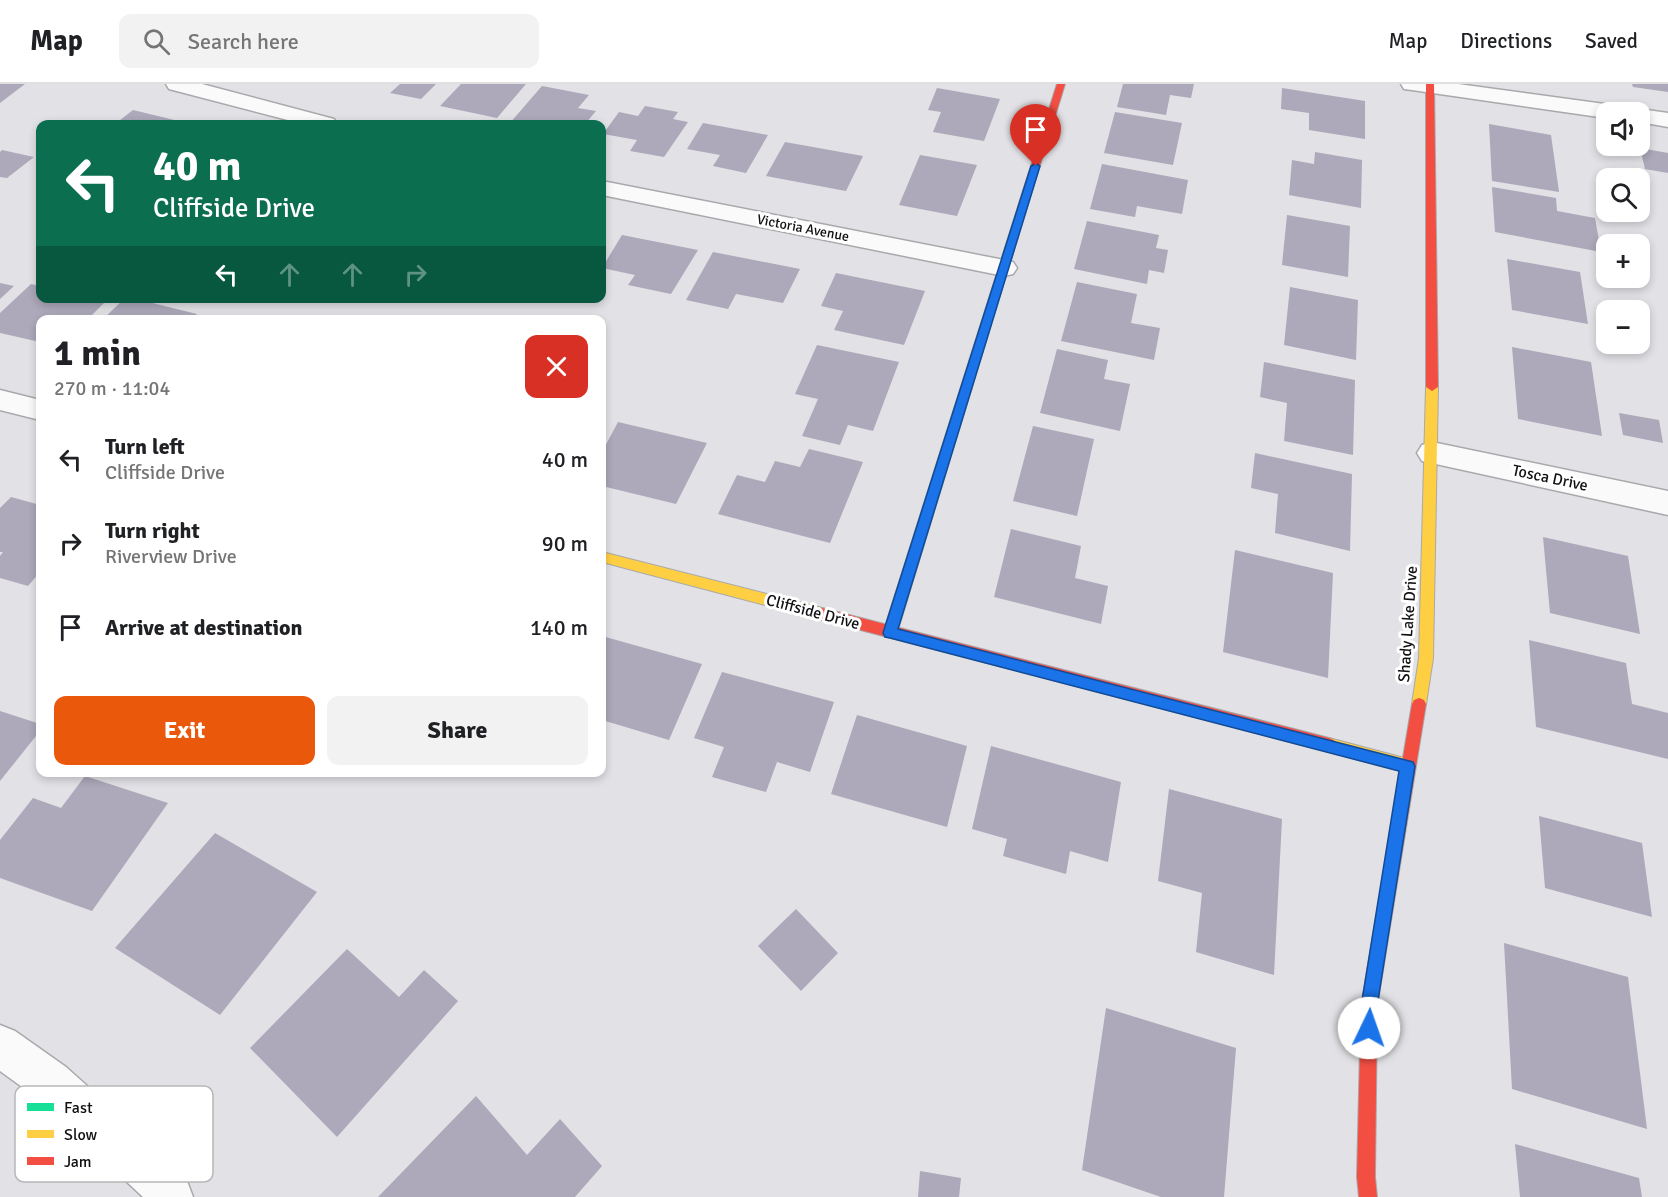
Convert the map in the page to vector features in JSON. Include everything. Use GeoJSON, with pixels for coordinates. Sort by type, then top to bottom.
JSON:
{"type":"FeatureCollection","features":[{"type":"Feature","properties":{"kind":"street"},"geometry":{"type":"LineString","coordinates":[[177,84],[311,120]]}},
{"type":"Feature","properties":{"kind":"street"},"geometry":{"type":"LineString","coordinates":[[890,633],[1061,84]]}},
{"type":"Feature","properties":{"kind":"street"},"geometry":{"type":"LineString","coordinates":[[1424,85],[1596,110]]}},
{"type":"Feature","properties":{"kind":"street","name":"Shady Lake Drive"},"geometry":{"type":"LineString","coordinates":[[1368,1197],[1366,1177],[1369,1007],[1426,658],[1432,453],[1424,85]]}},
{"type":"Feature","properties":{"kind":"street"},"geometry":{"type":"LineString","coordinates":[[1650,117],[1668,120]]}},
{"type":"Feature","properties":{"kind":"street","name":"Victoria Avenue"},"geometry":{"type":"LineString","coordinates":[[606,189],[1004,268]]}},
{"type":"Feature","properties":{"kind":"street"},"geometry":{"type":"LineString","coordinates":[[0,400],[36,409]]}},
{"type":"Feature","properties":{"kind":"street","name":"Tosca Drive"},"geometry":{"type":"LineString","coordinates":[[1432,453],[1668,503]]}},
{"type":"Feature","properties":{"kind":"street","name":"Cliffside Drive"},"geometry":{"type":"LineString","coordinates":[[606,558],[1408,766]]}},
{"type":"Feature","properties":{"kind":"street"},"geometry":{"type":"LineString","coordinates":[[0,1046],[55,1086]]}},
{"type":"Feature","properties":{"kind":"street"},"geometry":{"type":"LineString","coordinates":[[159,1182],[171,1197]]}},
{"type":"Feature","properties":{"kind":"building"},"geometry":{"type":"Polygon","coordinates":[[[0,84],[25,84],[0,103],[0,84]]]}},
{"type":"Feature","properties":{"kind":"building"},"geometry":{"type":"Polygon","coordinates":[[[400,84],[436,84],[421,99],[390,93],[400,84]]]}},
{"type":"Feature","properties":{"kind":"building"},"geometry":{"type":"Polygon","coordinates":[[[461,84],[526,84],[497,118],[440,106],[461,84]]]}},
{"type":"Feature","properties":{"kind":"building"},"geometry":{"type":"Polygon","coordinates":[[[1123,84],[1194,84],[1191,98],[1170,95],[1166,115],[1117,107],[1123,84]]]}},
{"type":"Feature","properties":{"kind":"building"},"geometry":{"type":"Polygon","coordinates":[[[1632,84],[1668,84],[1668,92],[1633,87],[1632,84]]]}},
{"type":"Feature","properties":{"kind":"building"},"geometry":{"type":"Polygon","coordinates":[[[542,86],[589,95],[578,108],[596,111],[588,120],[512,120],[542,86]]]}},
{"type":"Feature","properties":{"kind":"building"},"geometry":{"type":"Polygon","coordinates":[[[937,88],[1000,99],[984,141],[933,132],[941,112],[928,110],[937,88]]]}},
{"type":"Feature","properties":{"kind":"building"},"geometry":{"type":"Polygon","coordinates":[[[1282,88],[1365,101],[1365,139],[1309,130],[1309,113],[1281,109],[1282,88]]]}},
{"type":"Feature","properties":{"kind":"building"},"geometry":{"type":"Polygon","coordinates":[[[645,106],[678,112],[673,119],[688,122],[664,157],[630,151],[637,140],[606,135],[606,130],[619,112],[638,116],[645,106]]]}},
{"type":"Feature","properties":{"kind":"building"},"geometry":{"type":"Polygon","coordinates":[[[133,110],[174,120],[120,120],[133,110]]]}},
{"type":"Feature","properties":{"kind":"building"},"geometry":{"type":"Polygon","coordinates":[[[1115,112],[1182,123],[1173,165],[1104,153],[1115,112]]]}},
{"type":"Feature","properties":{"kind":"building"},"geometry":{"type":"Polygon","coordinates":[[[703,123],[768,135],[746,173],[713,166],[720,155],[687,149],[703,123]]]}},
{"type":"Feature","properties":{"kind":"building"},"geometry":{"type":"Polygon","coordinates":[[[1489,124],[1551,135],[1559,192],[1492,181],[1489,124]]]}},
{"type":"Feature","properties":{"kind":"building"},"geometry":{"type":"Polygon","coordinates":[[[785,142],[863,156],[846,191],[766,176],[785,142]]]}},
{"type":"Feature","properties":{"kind":"building"},"geometry":{"type":"Polygon","coordinates":[[[2,150],[34,157],[7,178],[0,177],[0,152],[2,150]]]}},
{"type":"Feature","properties":{"kind":"building"},"geometry":{"type":"Polygon","coordinates":[[[1650,150],[1668,153],[1668,173],[1645,168],[1642,156],[1650,156],[1650,150]]]}},
{"type":"Feature","properties":{"kind":"building"},"geometry":{"type":"Polygon","coordinates":[[[1315,152],[1362,160],[1361,208],[1289,195],[1292,160],[1314,164],[1315,152]]]}},
{"type":"Feature","properties":{"kind":"building"},"geometry":{"type":"Polygon","coordinates":[[[920,155],[977,165],[957,216],[899,205],[920,155]]]}},
{"type":"Feature","properties":{"kind":"building"},"geometry":{"type":"Polygon","coordinates":[[[1102,164],[1188,180],[1182,214],[1137,206],[1135,217],[1090,209],[1102,164]]]}},
{"type":"Feature","properties":{"kind":"building"},"geometry":{"type":"Polygon","coordinates":[[[1492,187],[1556,198],[1557,211],[1595,218],[1598,234],[1596,234],[1596,251],[1495,232],[1492,187]]]}},
{"type":"Feature","properties":{"kind":"building"},"geometry":{"type":"Polygon","coordinates":[[[1287,215],[1350,226],[1348,277],[1282,265],[1287,215]]]}},
{"type":"Feature","properties":{"kind":"building"},"geometry":{"type":"Polygon","coordinates":[[[1087,221],[1159,235],[1156,248],[1168,250],[1164,273],[1149,270],[1147,284],[1074,269],[1087,221]]]}},
{"type":"Feature","properties":{"kind":"building"},"geometry":{"type":"Polygon","coordinates":[[[622,235],[698,250],[671,294],[628,285],[635,275],[606,269],[606,261],[622,235]]]}},
{"type":"Feature","properties":{"kind":"building"},"geometry":{"type":"Polygon","coordinates":[[[713,252],[800,269],[783,303],[736,294],[728,309],[686,300],[713,252]]]}},
{"type":"Feature","properties":{"kind":"building"},"geometry":{"type":"Polygon","coordinates":[[[1507,259],[1580,272],[1588,324],[1512,310],[1507,259]]]}},
{"type":"Feature","properties":{"kind":"building"},"geometry":{"type":"Polygon","coordinates":[[[836,273],[925,291],[904,345],[834,330],[843,311],[821,306],[836,273]]]}},
{"type":"Feature","properties":{"kind":"building"},"geometry":{"type":"Polygon","coordinates":[[[1077,282],[1137,294],[1131,323],[1160,328],[1154,360],[1061,341],[1077,282]]]}},
{"type":"Feature","properties":{"kind":"building"},"geometry":{"type":"Polygon","coordinates":[[[0,283],[14,286],[0,299],[0,283]]]}},
{"type":"Feature","properties":{"kind":"building"},"geometry":{"type":"Polygon","coordinates":[[[31,284],[36,285],[36,303],[104,303],[92,315],[36,315],[36,341],[0,333],[0,313],[31,284]]]}},
{"type":"Feature","properties":{"kind":"building"},"geometry":{"type":"Polygon","coordinates":[[[1290,287],[1358,300],[1356,360],[1284,345],[1290,287]]]}},
{"type":"Feature","properties":{"kind":"building"},"geometry":{"type":"Polygon","coordinates":[[[120,303],[152,303],[197,314],[196,315],[107,315],[120,303]]]}},
{"type":"Feature","properties":{"kind":"building"},"geometry":{"type":"Polygon","coordinates":[[[817,345],[899,362],[873,431],[848,425],[840,445],[802,436],[818,399],[795,394],[817,345]]]}},
{"type":"Feature","properties":{"kind":"building"},"geometry":{"type":"Polygon","coordinates":[[[1512,347],[1591,362],[1602,436],[1518,419],[1512,347]]]}},
{"type":"Feature","properties":{"kind":"building"},"geometry":{"type":"Polygon","coordinates":[[[1057,349],[1108,360],[1104,379],[1130,384],[1120,431],[1040,413],[1057,349]]]}},
{"type":"Feature","properties":{"kind":"building"},"geometry":{"type":"Polygon","coordinates":[[[1264,362],[1355,380],[1353,455],[1284,441],[1287,403],[1260,397],[1264,362]]]}},
{"type":"Feature","properties":{"kind":"building"},"geometry":{"type":"Polygon","coordinates":[[[1619,413],[1659,420],[1663,443],[1623,435],[1619,413]]]}},
{"type":"Feature","properties":{"kind":"building"},"geometry":{"type":"Polygon","coordinates":[[[618,422],[707,443],[676,504],[606,487],[606,444],[618,422]]]}},
{"type":"Feature","properties":{"kind":"building"},"geometry":{"type":"Polygon","coordinates":[[[1033,426],[1094,439],[1077,516],[1013,501],[1033,426]]]}},
{"type":"Feature","properties":{"kind":"building"},"geometry":{"type":"Polygon","coordinates":[[[809,449],[863,462],[830,543],[718,514],[737,475],[765,482],[775,461],[800,467],[809,449]]]}},
{"type":"Feature","properties":{"kind":"building"},"geometry":{"type":"Polygon","coordinates":[[[1255,453],[1352,474],[1350,551],[1275,533],[1278,494],[1251,488],[1255,453]]]}},
{"type":"Feature","properties":{"kind":"building"},"geometry":{"type":"Polygon","coordinates":[[[11,497],[36,504],[36,577],[28,586],[0,578],[0,556],[3,552],[0,552],[0,508],[11,497]]]}},
{"type":"Feature","properties":{"kind":"building"},"geometry":{"type":"Polygon","coordinates":[[[1011,529],[1081,546],[1075,578],[1108,586],[1101,624],[994,597],[1011,529]]]}},
{"type":"Feature","properties":{"kind":"building"},"geometry":{"type":"Polygon","coordinates":[[[1543,537],[1628,556],[1640,634],[1550,613],[1543,537]]]}},
{"type":"Feature","properties":{"kind":"building"},"geometry":{"type":"Polygon","coordinates":[[[1235,550],[1333,573],[1328,678],[1223,652],[1235,550]]]}},
{"type":"Feature","properties":{"kind":"building"},"geometry":{"type":"Polygon","coordinates":[[[606,637],[702,664],[669,740],[606,721],[606,637]]]}},
{"type":"Feature","properties":{"kind":"building"},"geometry":{"type":"Polygon","coordinates":[[[1529,640],[1626,663],[1632,704],[1668,713],[1668,759],[1536,727],[1529,640]]]}},
{"type":"Feature","properties":{"kind":"building"},"geometry":{"type":"Polygon","coordinates":[[[722,672],[834,702],[810,772],[777,762],[766,792],[712,777],[724,747],[694,738],[722,672]]]}},
{"type":"Feature","properties":{"kind":"building"},"geometry":{"type":"Polygon","coordinates":[[[0,711],[36,723],[36,736],[0,781],[0,711]]]}},
{"type":"Feature","properties":{"kind":"building"},"geometry":{"type":"Polygon","coordinates":[[[857,715],[967,746],[947,827],[831,794],[857,715]]]}},
{"type":"Feature","properties":{"kind":"building"},"geometry":{"type":"Polygon","coordinates":[[[991,746],[1121,782],[1108,862],[1070,851],[1066,874],[1003,856],[1007,839],[972,829],[991,746]]]}},
{"type":"Feature","properties":{"kind":"building"},"geometry":{"type":"Polygon","coordinates":[[[84,777],[168,803],[92,911],[0,878],[0,840],[33,798],[61,808],[84,777]]]}},
{"type":"Feature","properties":{"kind":"building"},"geometry":{"type":"Polygon","coordinates":[[[1169,789],[1282,819],[1274,975],[1196,952],[1202,893],[1158,881],[1169,789]]]}},
{"type":"Feature","properties":{"kind":"building"},"geometry":{"type":"Polygon","coordinates":[[[1539,816],[1642,843],[1652,917],[1545,888],[1539,816]]]}},
{"type":"Feature","properties":{"kind":"building"},"geometry":{"type":"Polygon","coordinates":[[[215,833],[317,892],[220,1015],[115,948],[215,833]]]}},
{"type":"Feature","properties":{"kind":"building"},"geometry":{"type":"Polygon","coordinates":[[[796,909],[838,953],[801,991],[758,946],[796,909]]]}},
{"type":"Feature","properties":{"kind":"building"},"geometry":{"type":"Polygon","coordinates":[[[1504,943],[1628,977],[1647,1129],[1512,1089],[1504,943]]]}},
{"type":"Feature","properties":{"kind":"building"},"geometry":{"type":"Polygon","coordinates":[[[347,949],[399,997],[424,970],[458,1001],[337,1137],[250,1048],[347,949]]]}},
{"type":"Feature","properties":{"kind":"building"},"geometry":{"type":"Polygon","coordinates":[[[1106,1008],[1236,1048],[1224,1197],[1161,1197],[1082,1170],[1106,1008]]]}},
{"type":"Feature","properties":{"kind":"building"},"geometry":{"type":"Polygon","coordinates":[[[476,1096],[527,1155],[560,1119],[602,1166],[575,1197],[378,1197],[476,1096]]]}},
{"type":"Feature","properties":{"kind":"building"},"geometry":{"type":"Polygon","coordinates":[[[1515,1144],[1639,1178],[1642,1197],[1520,1197],[1515,1144]]]}},
{"type":"Feature","properties":{"kind":"building"},"geometry":{"type":"Polygon","coordinates":[[[920,1171],[961,1178],[959,1197],[918,1197],[920,1171]]]}},
{"type":"Feature","properties":{"kind":"traffic: fast"},"geometry":{"type":"LineString","coordinates":[[890,633],[995,295]]}},
{"type":"Feature","properties":{"kind":"traffic: slow"},"geometry":{"type":"LineString","coordinates":[[1419,704],[1426,658],[1432,387]]}},
{"type":"Feature","properties":{"kind":"traffic: slow"},"geometry":{"type":"LineString","coordinates":[[606,558],[822,614]]}},
{"type":"Feature","properties":{"kind":"traffic: slow"},"geometry":{"type":"LineString","coordinates":[[1329,745],[1408,766]]}},
{"type":"Feature","properties":{"kind":"traffic: jam"},"geometry":{"type":"LineString","coordinates":[[995,295],[1061,84]]}},
{"type":"Feature","properties":{"kind":"traffic: jam"},"geometry":{"type":"LineString","coordinates":[[1430,84],[1432,387]]}},
{"type":"Feature","properties":{"kind":"traffic: jam"},"geometry":{"type":"LineString","coordinates":[[822,614],[1329,745]]}},
{"type":"Feature","properties":{"kind":"traffic: jam"},"geometry":{"type":"LineString","coordinates":[[1368,1197],[1366,1177],[1369,1007],[1419,704]]}},
{"type":"Feature","properties":{"kind":"route"},"geometry":{"type":"LineString","coordinates":[[1036,166],[890,633],[1408,766],[1369,1007],[1369,1028]]}}]}
